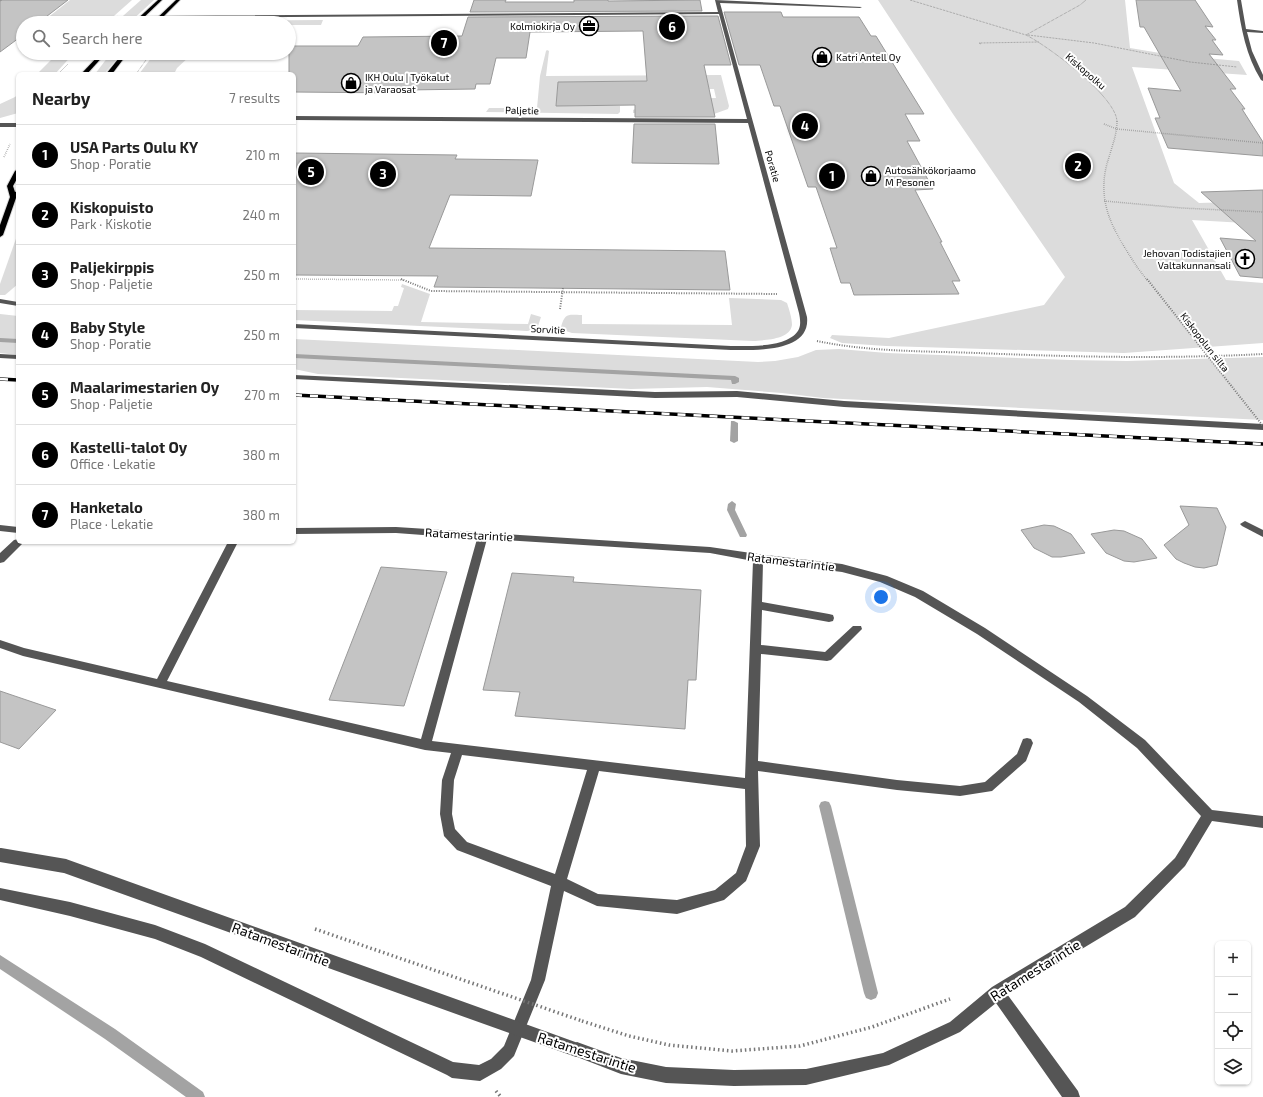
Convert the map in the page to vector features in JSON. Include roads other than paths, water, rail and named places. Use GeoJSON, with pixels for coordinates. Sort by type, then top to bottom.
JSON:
{"type":"FeatureCollection","features":[{"type":"Feature","properties":{"kind":"main road"},"geometry":{"type":"LineString","coordinates":[[143,16],[160,0]]}},
{"type":"Feature","properties":{"kind":"main road"},"geometry":{"type":"LineString","coordinates":[[161,16],[178,0]]}},
{"type":"Feature","properties":{"kind":"main road"},"geometry":{"type":"LineString","coordinates":[[86,72],[97,60]]}},
{"type":"Feature","properties":{"kind":"main road"},"geometry":{"type":"LineString","coordinates":[[111,72],[120,60]]}},
{"type":"Feature","properties":{"kind":"main road"},"geometry":{"type":"LineString","coordinates":[[0,235],[16,195],[10,186],[16,176]]}},
{"type":"Feature","properties":{"kind":"street"},"geometry":{"type":"LineString","coordinates":[[1239,0],[1244,30],[1256,68],[1263,79]]}},
{"type":"Feature","properties":{"kind":"street"},"geometry":{"type":"LineString","coordinates":[[717,1],[860,7]]}},
{"type":"Feature","properties":{"kind":"street","name":"Poratie"},"geometry":{"type":"LineString","coordinates":[[717,1],[803,314],[804,328],[799,336]]}},
{"type":"Feature","properties":{"kind":"street"},"geometry":{"type":"LineString","coordinates":[[296,16],[720,13]]}},
{"type":"Feature","properties":{"kind":"street"},"geometry":{"type":"LineString","coordinates":[[1244,30],[1263,32]]}},
{"type":"Feature","properties":{"kind":"street","name":"Paljetie"},"geometry":{"type":"LineString","coordinates":[[296,118],[750,121]]}},
{"type":"Feature","properties":{"kind":"street"},"geometry":{"type":"LineString","coordinates":[[0,125],[16,125]]}},
{"type":"Feature","properties":{"kind":"street"},"geometry":{"type":"LineString","coordinates":[[0,302],[16,304]]}},
{"type":"Feature","properties":{"kind":"street","name":"Sorvitie"},"geometry":{"type":"LineString","coordinates":[[296,326],[730,348],[765,348],[781,344],[799,336]]}},
{"type":"Feature","properties":{"kind":"street"},"geometry":{"type":"LineString","coordinates":[[0,356],[16,358]]}},
{"type":"Feature","properties":{"kind":"street"},"geometry":{"type":"LineString","coordinates":[[296,377],[655,395],[737,394],[852,404],[1263,426]]}},
{"type":"Feature","properties":{"kind":"street"},"geometry":{"type":"LineString","coordinates":[[1244,524],[1263,534]]}},
{"type":"Feature","properties":{"kind":"street"},"geometry":{"type":"LineString","coordinates":[[0,528],[16,530]]}},
{"type":"Feature","properties":{"kind":"street","name":"Ratamestarintie"},"geometry":{"type":"LineString","coordinates":[[0,855],[65,866],[621,1066],[666,1075],[734,1078],[806,1077],[884,1060],[955,1027],[997,992],[1130,912],[1180,862],[1209,816],[1141,744],[1083,699],[981,631],[919,594],[883,579],[842,568],[758,558],[710,550],[396,530],[296,531]]}},
{"type":"Feature","properties":{"kind":"street"},"geometry":{"type":"LineString","coordinates":[[425,745],[483,535]]}},
{"type":"Feature","properties":{"kind":"street"},"geometry":{"type":"LineString","coordinates":[[0,559],[16,544]]}},
{"type":"Feature","properties":{"kind":"street"},"geometry":{"type":"LineString","coordinates":[[160,684],[232,544]]}},
{"type":"Feature","properties":{"kind":"street"},"geometry":{"type":"LineString","coordinates":[[458,749],[448,780],[446,814],[449,832],[462,846],[559,882],[597,900],[677,907],[719,895],[741,877],[753,846],[751,784],[758,558]]}},
{"type":"Feature","properties":{"kind":"street"},"geometry":{"type":"LineString","coordinates":[[757,605],[829,618]]}},
{"type":"Feature","properties":{"kind":"street"},"geometry":{"type":"LineString","coordinates":[[755,649],[828,657],[858,629]]}},
{"type":"Feature","properties":{"kind":"street"},"geometry":{"type":"LineString","coordinates":[[0,644],[23,652],[425,745],[751,784]]}},
{"type":"Feature","properties":{"kind":"street"},"geometry":{"type":"LineString","coordinates":[[752,765],[897,785],[960,791],[988,787],[1022,757],[1027,743]]}},
{"type":"Feature","properties":{"kind":"street"},"geometry":{"type":"LineString","coordinates":[[0,894],[70,909],[155,932],[205,951],[452,1070],[480,1072],[496,1064],[509,1051],[538,980],[559,882],[595,765]]}},
{"type":"Feature","properties":{"kind":"street"},"geometry":{"type":"LineString","coordinates":[[1209,816],[1263,822]]}},
{"type":"Feature","properties":{"kind":"street"},"geometry":{"type":"LineString","coordinates":[[997,992],[1072,1097]]}},
{"type":"Feature","properties":{"kind":"waterway"},"geometry":{"type":"LineString","coordinates":[[0,340],[16,341]]}},
{"type":"Feature","properties":{"kind":"waterway"},"geometry":{"type":"LineString","coordinates":[[296,356],[735,378],[735,382]]}},
{"type":"Feature","properties":{"kind":"waterway"},"geometry":{"type":"LineString","coordinates":[[734,423],[734,441]]}},
{"type":"Feature","properties":{"kind":"waterway"},"geometry":{"type":"LineString","coordinates":[[732,504],[731,510],[743,535]]}},
{"type":"Feature","properties":{"kind":"waterway"},"geometry":{"type":"LineString","coordinates":[[825,806],[871,993]]}},
{"type":"Feature","properties":{"kind":"waterway"},"geometry":{"type":"LineString","coordinates":[[0,961],[110,1034],[198,1097]]}},
{"type":"Feature","properties":{"kind":"railway"},"geometry":{"type":"LineString","coordinates":[[0,379],[16,380]]}},
{"type":"Feature","properties":{"kind":"railway"},"geometry":{"type":"LineString","coordinates":[[296,395],[1263,444]]}},
{"type":"Feature","properties":{"kind":"place","name":"Kolmiokirja Oy"},"geometry":{"type":"Point","coordinates":[589,26]}},
{"type":"Feature","properties":{"kind":"place","name":"Kastelli-talot Oy"},"geometry":{"type":"Point","coordinates":[672,27]}},
{"type":"Feature","properties":{"kind":"place","name":"Hanketalo"},"geometry":{"type":"Point","coordinates":[444,43]}},
{"type":"Feature","properties":{"kind":"place","name":"Katri Antell Oy"},"geometry":{"type":"Point","coordinates":[822,57]}},
{"type":"Feature","properties":{"kind":"place","name":"IKH Oulu | Työkalut ja Varaosat"},"geometry":{"type":"Point","coordinates":[351,83]}},
{"type":"Feature","properties":{"kind":"place","name":"Baby Style"},"geometry":{"type":"Point","coordinates":[805,126]}},
{"type":"Feature","properties":{"kind":"place","name":"Kiskopuisto"},"geometry":{"type":"Point","coordinates":[1078,166]}},
{"type":"Feature","properties":{"kind":"place","name":"Maalarimestarien Oy"},"geometry":{"type":"Point","coordinates":[311,172]}},
{"type":"Feature","properties":{"kind":"place","name":"Paljekirppis"},"geometry":{"type":"Point","coordinates":[383,174]}},
{"type":"Feature","properties":{"kind":"place","name":"USA Parts Oulu KY"},"geometry":{"type":"Point","coordinates":[832,176]}},
{"type":"Feature","properties":{"kind":"place","name":"Autosähkökorjaamo M Pesonen"},"geometry":{"type":"Point","coordinates":[871,176]}},
{"type":"Feature","properties":{"kind":"place","name":"Jehovan Todistajien Valtakunnansali"},"geometry":{"type":"Point","coordinates":[1245,259]}}]}
